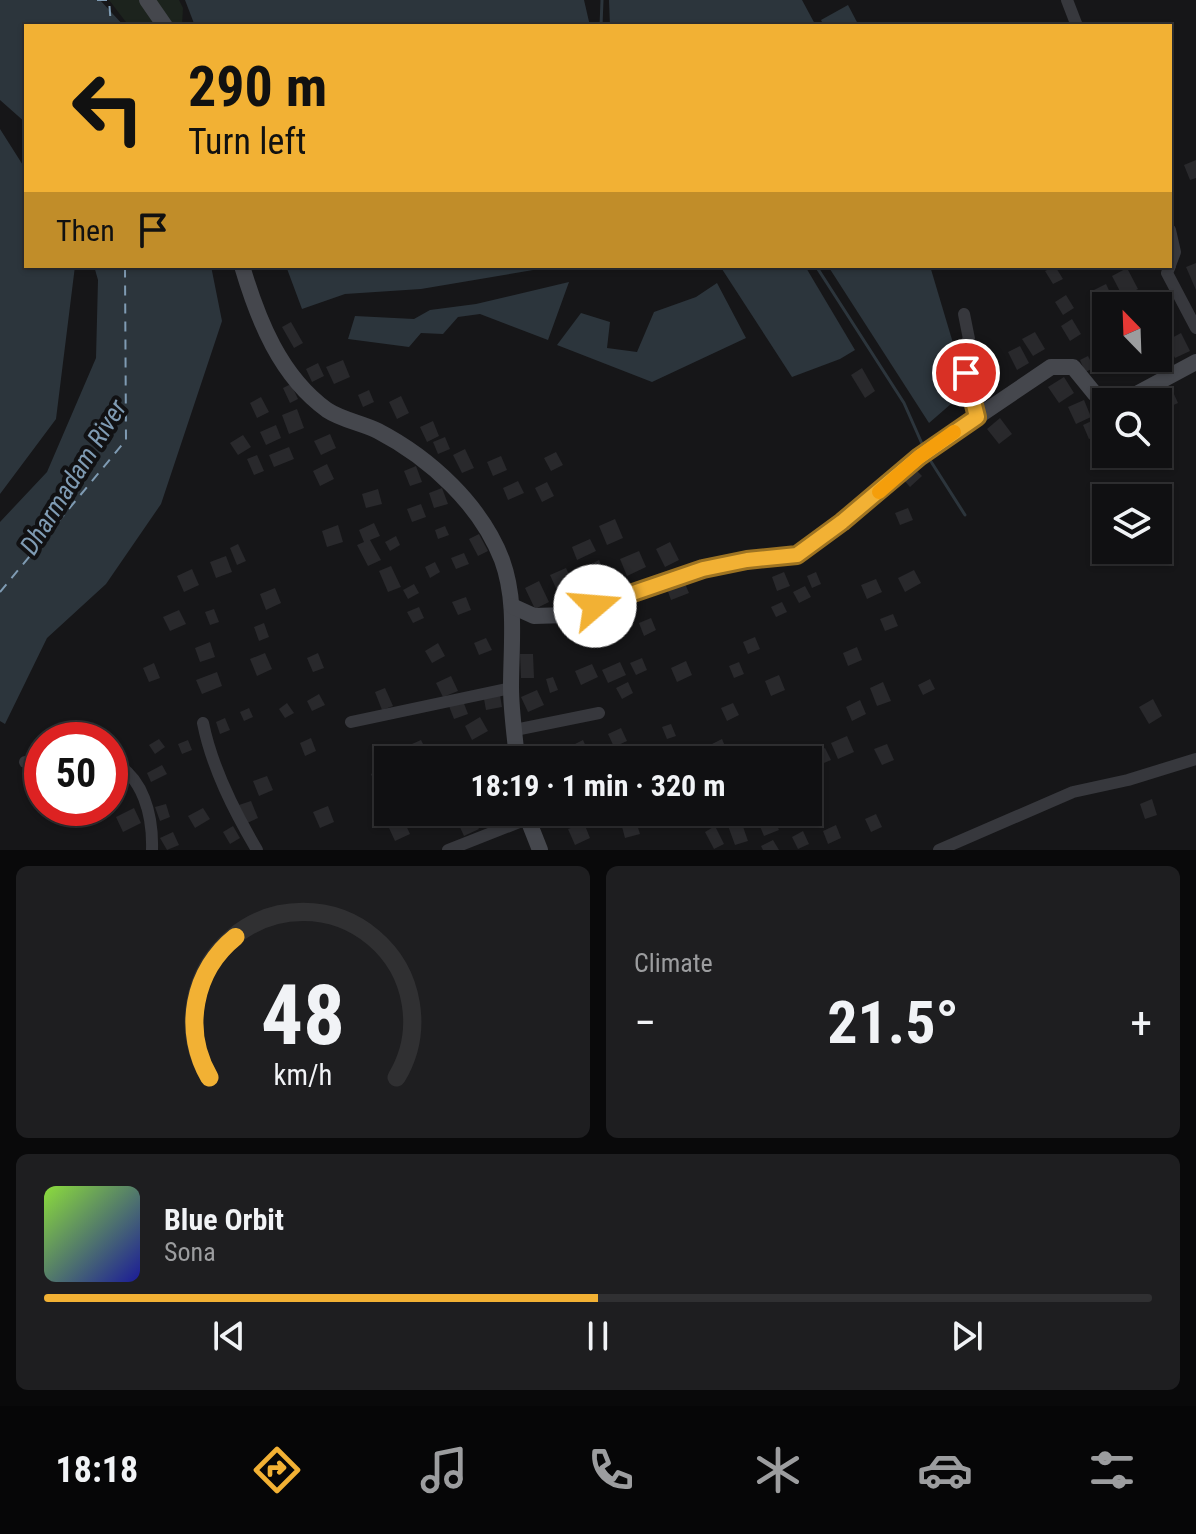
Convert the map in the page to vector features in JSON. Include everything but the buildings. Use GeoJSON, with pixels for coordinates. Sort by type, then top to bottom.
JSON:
{"type":"FeatureCollection","features":[{"type":"Feature","properties":{"kind":"main road"},"geometry":{"type":"LineString","coordinates":[[147,0],[164,24]]}},
{"type":"Feature","properties":{"kind":"main road"},"geometry":{"type":"LineString","coordinates":[[243,268],[265,333],[282,361],[310,395],[329,411],[376,430],[429,465],[462,496],[501,557],[512,606],[511,688],[515,746]]}},
{"type":"Feature","properties":{"kind":"main road"},"geometry":{"type":"LineString","coordinates":[[1148,388],[1196,362]]}},
{"type":"Feature","properties":{"kind":"main road"},"geometry":{"type":"LineString","coordinates":[[512,606],[534,616],[567,615],[703,569],[747,560],[797,555],[842,522],[919,457],[1051,367],[1073,367],[1092,390]]}},
{"type":"Feature","properties":{"kind":"main road"},"geometry":{"type":"LineString","coordinates":[[530,826],[540,850]]}},
{"type":"Feature","properties":{"kind":"street"},"geometry":{"type":"LineString","coordinates":[[1067,0],[1076,24]]}},
{"type":"Feature","properties":{"kind":"street"},"geometry":{"type":"LineString","coordinates":[[1172,239],[1175,252],[1172,260]]}},
{"type":"Feature","properties":{"kind":"street"},"geometry":{"type":"LineString","coordinates":[[1169,268],[1167,273],[1196,328]]}},
{"type":"Feature","properties":{"kind":"street"},"geometry":{"type":"LineString","coordinates":[[964,314],[969,339],[960,351],[977,417]]}},
{"type":"Feature","properties":{"kind":"street"},"geometry":{"type":"LineString","coordinates":[[351,722],[511,688]]}},
{"type":"Feature","properties":{"kind":"street"},"geometry":{"type":"LineString","coordinates":[[515,730],[599,713]]}},
{"type":"Feature","properties":{"kind":"street"},"geometry":{"type":"LineString","coordinates":[[203,723],[215,765],[237,815],[257,850]]}},
{"type":"Feature","properties":{"kind":"street"},"geometry":{"type":"LineString","coordinates":[[939,850],[1073,792],[1128,780],[1196,759]]}},
{"type":"Feature","properties":{"kind":"street"},"geometry":{"type":"LineString","coordinates":[[128,776],[144,798],[151,817],[152,850]]}},
{"type":"Feature","properties":{"kind":"street"},"geometry":{"type":"LineString","coordinates":[[448,850],[503,826]]}},
{"type":"Feature","properties":{"kind":"shaded area"},"geometry":{"type":"Polygon","coordinates":[[[109,0],[141,0],[159,24],[127,24],[109,0]]]}},
{"type":"Feature","properties":{"kind":"shaded area"},"geometry":{"type":"Polygon","coordinates":[[[156,0],[179,0],[183,8],[182,24],[172,24],[156,0]]]}},
{"type":"Feature","properties":{"kind":"water"},"geometry":{"type":"Polygon","coordinates":[[[0,0],[100,0],[122,24],[24,24],[24,121],[0,100],[0,0]]]}},
{"type":"Feature","properties":{"kind":"water"},"geometry":{"type":"Polygon","coordinates":[[[185,0],[584,0],[590,24],[194,24],[185,0]]]}},
{"type":"Feature","properties":{"kind":"water"},"geometry":{"type":"Polygon","coordinates":[[[609,0],[802,0],[815,24],[610,24],[609,0]]]}},
{"type":"Feature","properties":{"kind":"water"},"geometry":{"type":"Polygon","coordinates":[[[848,5],[858,24],[823,24],[821,20],[848,5]]]}},
{"type":"Feature","properties":{"kind":"water"},"geometry":{"type":"Polygon","coordinates":[[[0,129],[24,167],[24,268],[75,268],[56,419],[0,494],[0,129]]]}},
{"type":"Feature","properties":{"kind":"water","name":"Dharmadam River"},"geometry":{"type":"Polygon","coordinates":[[[95,268],[211,268],[222,321],[161,504],[106,584],[47,638],[5,724],[0,721],[0,522],[47,472],[96,358],[98,280],[95,268]]]}},
{"type":"Feature","properties":{"kind":"water"},"geometry":{"type":"Polygon","coordinates":[[[287,268],[545,268],[421,289],[345,294],[302,309],[287,268]]]}},
{"type":"Feature","properties":{"kind":"water"},"geometry":{"type":"Polygon","coordinates":[[[721,268],[806,268],[855,350],[792,377],[721,268]]]}},
{"type":"Feature","properties":{"kind":"water"},"geometry":{"type":"Polygon","coordinates":[[[829,268],[931,268],[967,390],[929,423],[829,268]]]}},
{"type":"Feature","properties":{"kind":"water"},"geometry":{"type":"Polygon","coordinates":[[[569,282],[548,340],[480,314],[458,317],[443,334],[421,333],[409,347],[348,339],[355,316],[414,319],[430,310],[476,304],[569,282]]]}},
{"type":"Feature","properties":{"kind":"water"},"geometry":{"type":"Polygon","coordinates":[[[717,283],[746,338],[652,382],[557,345],[581,313],[610,322],[607,348],[637,352],[654,312],[696,297],[717,283]]]}},
{"type":"Feature","properties":{"kind":"waterway"},"geometry":{"type":"LineString","coordinates":[[601,24],[602,0]]}},
{"type":"Feature","properties":{"kind":"waterway"},"geometry":{"type":"LineString","coordinates":[[817,268],[904,403],[923,446]]}},
{"type":"Feature","properties":{"kind":"waterway"},"geometry":{"type":"LineString","coordinates":[[930,460],[965,515]]}},
{"type":"Feature","properties":{"kind":"ferry route"},"geometry":{"type":"LineString","coordinates":[[97,0],[109,0],[111,24]]}},
{"type":"Feature","properties":{"kind":"ferry route"},"geometry":{"type":"LineString","coordinates":[[0,592],[126,440],[125,268]]}},
{"type":"Feature","properties":{"kind":"slow traffic"},"geometry":{"type":"LineString","coordinates":[[879,492],[954,432]]}},
{"type":"Feature","properties":{"kind":"route"},"geometry":{"type":"LineString","coordinates":[[595,606],[703,569],[747,560],[797,555],[842,522],[919,457],[977,417],[966,373]]}}]}
